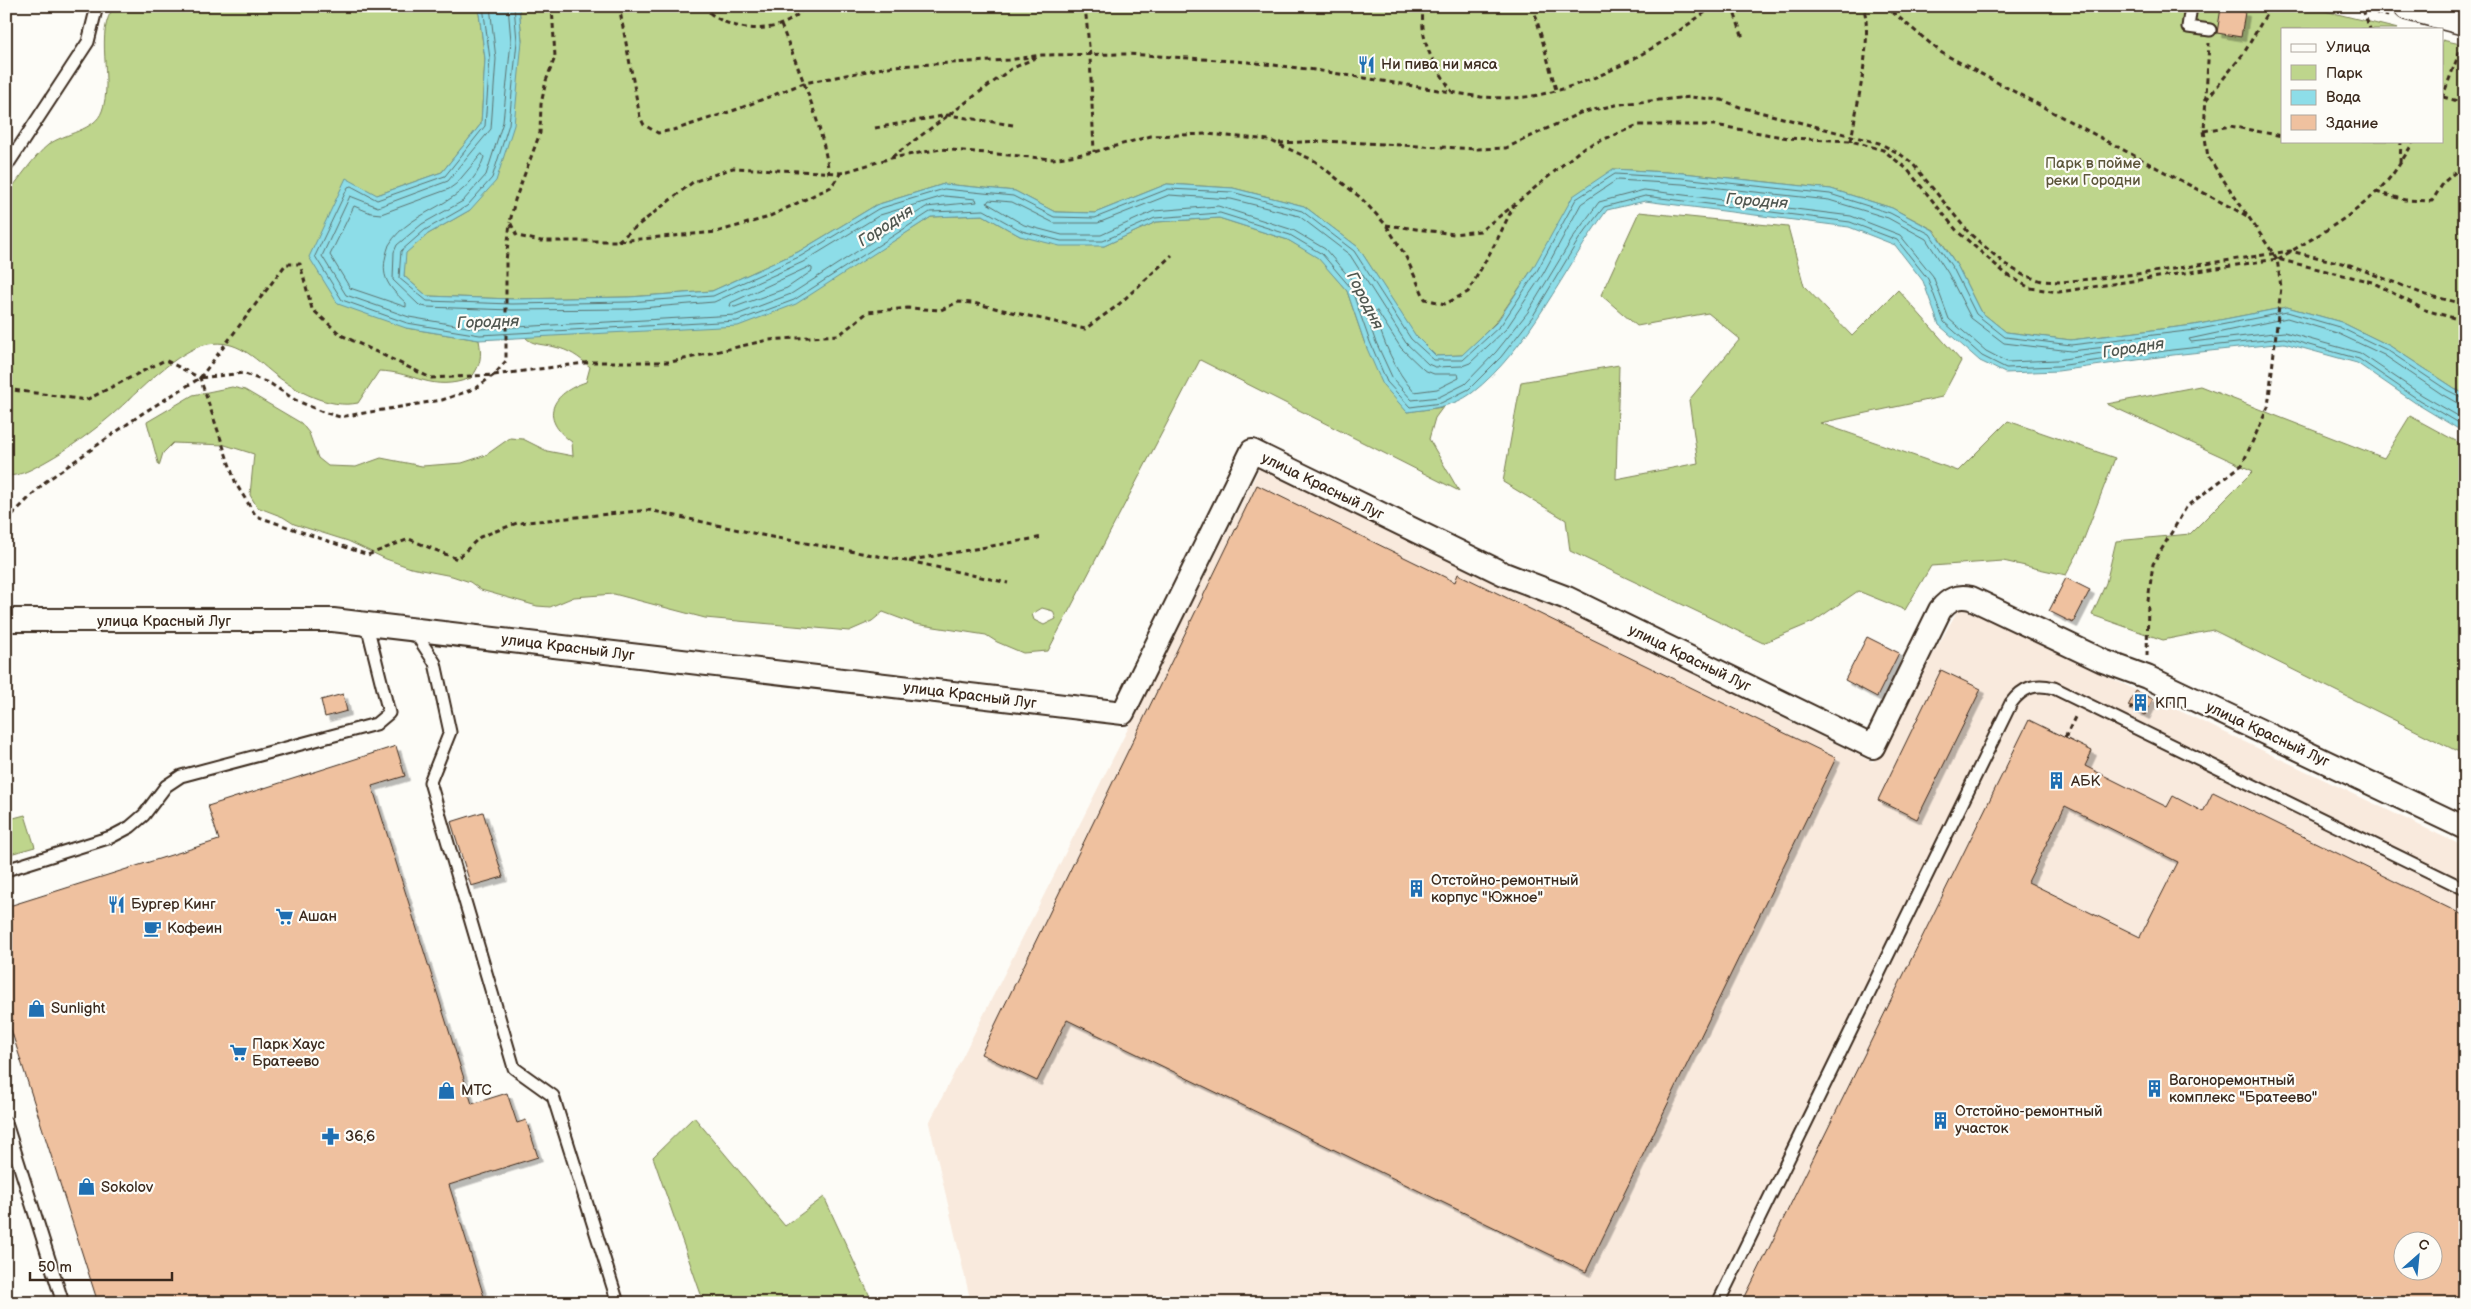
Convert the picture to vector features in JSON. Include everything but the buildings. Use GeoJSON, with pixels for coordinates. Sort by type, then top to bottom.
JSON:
{"type":"FeatureCollection","features":[{"type":"Feature","properties":{"kind":"street"},"geometry":{"type":"LineString","coordinates":[[2408,6],[2465,21]]}},
{"type":"Feature","properties":{"kind":"street","name":"улица Красный Луг"},"geometry":{"type":"LineString","coordinates":[[6,620],[333,620],[1123,713],[1252,451],[1504,574],[1567,598],[1873,747],[1940,610],[1954,598],[1971,598],[2103,661],[2147,677],[2465,828]]}},
{"type":"Feature","properties":{"kind":"lane"},"geometry":{"type":"LineString","coordinates":[[6,168],[88,42],[97,6]]}},
{"type":"Feature","properties":{"kind":"lane"},"geometry":{"type":"LineString","coordinates":[[2191,6],[2188,27],[2210,30]]}},
{"type":"Feature","properties":{"kind":"lane"},"geometry":{"type":"LineString","coordinates":[[6,870],[111,836],[130,827],[144,815],[166,786],[181,776],[376,724],[389,713],[368,633],[355,623]]}},
{"type":"Feature","properties":{"kind":"lane"},"geometry":{"type":"LineString","coordinates":[[395,626],[418,637],[435,663],[450,732],[430,782],[514,1068],[554,1096],[618,1303]]}},
{"type":"Feature","properties":{"kind":"lane"},"geometry":{"type":"LineString","coordinates":[[1718,1303],[2011,703],[2018,693],[2029,687],[2042,685],[2054,688],[2465,889]]}},
{"type":"Feature","properties":{"kind":"lane"},"geometry":{"type":"LineString","coordinates":[[6,1123],[63,1303]]}},
{"type":"Feature","properties":{"kind":"path"},"geometry":{"type":"LineString","coordinates":[[6,389],[86,400],[165,360],[200,378],[243,373],[271,384],[316,409],[340,417],[442,400],[474,389],[494,375],[506,361],[506,262],[510,222],[515,200],[540,133],[541,104],[546,81],[555,57],[552,6]]}},
{"type":"Feature","properties":{"kind":"path"},"geometry":{"type":"LineString","coordinates":[[619,6],[640,118],[644,125],[658,133],[738,109],[804,83],[894,66],[1009,60],[1042,55],[1090,56],[1128,54],[1248,62],[1452,92],[1480,98],[1538,95],[1601,75],[1639,57],[1713,6]]}},
{"type":"Feature","properties":{"kind":"path"},"geometry":{"type":"LineString","coordinates":[[703,6],[728,25],[755,30],[781,24],[805,6]]}},
{"type":"Feature","properties":{"kind":"path"},"geometry":{"type":"LineString","coordinates":[[1086,6],[1094,152]]}},
{"type":"Feature","properties":{"kind":"path"},"geometry":{"type":"LineString","coordinates":[[1423,6],[1422,33],[1425,46],[1452,92]]}},
{"type":"Feature","properties":{"kind":"path"},"geometry":{"type":"LineString","coordinates":[[1533,6],[1556,90]]}},
{"type":"Feature","properties":{"kind":"path"},"geometry":{"type":"LineString","coordinates":[[1732,6],[1743,38]]}},
{"type":"Feature","properties":{"kind":"path"},"geometry":{"type":"LineString","coordinates":[[1851,140],[1865,48],[1866,16],[1863,6]]}},
{"type":"Feature","properties":{"kind":"path"},"geometry":{"type":"LineString","coordinates":[[1885,6],[1942,53],[2250,217]]}},
{"type":"Feature","properties":{"kind":"path"},"geometry":{"type":"LineString","coordinates":[[2206,100],[2244,53],[2271,6]]}},
{"type":"Feature","properties":{"kind":"path"},"geometry":{"type":"LineString","coordinates":[[2363,10],[2370,28]]}},
{"type":"Feature","properties":{"kind":"path"},"geometry":{"type":"LineString","coordinates":[[781,24],[804,83],[827,156],[829,174]]}},
{"type":"Feature","properties":{"kind":"path"},"geometry":{"type":"LineString","coordinates":[[2147,677],[2148,601],[2153,564],[2187,506],[2242,464],[2268,407],[2281,287],[2277,259],[2208,157],[2204,131],[2210,30]]}},
{"type":"Feature","properties":{"kind":"path"},"geometry":{"type":"LineString","coordinates":[[2444,95],[2465,39]]}},
{"type":"Feature","properties":{"kind":"path"},"geometry":{"type":"LineString","coordinates":[[891,158],[1011,69],[1042,55]]}},
{"type":"Feature","properties":{"kind":"path"},"geometry":{"type":"LineString","coordinates":[[1278,143],[1325,141],[1478,149],[1506,148],[1580,113],[1620,104],[1690,97],[1722,100],[1740,107],[1879,143],[1900,154],[1912,164],[1969,233],[2005,264],[2023,275],[2042,281],[2062,282],[2127,275],[2290,252],[2350,265],[2426,295],[2465,304]]}},
{"type":"Feature","properties":{"kind":"path"},"geometry":{"type":"LineString","coordinates":[[2444,98],[2465,103]]}},
{"type":"Feature","properties":{"kind":"path"},"geometry":{"type":"LineString","coordinates":[[875,128],[948,115],[1013,125]]}},
{"type":"Feature","properties":{"kind":"path"},"geometry":{"type":"LineString","coordinates":[[1386,225],[1454,234],[1480,231],[1583,148],[1638,125],[1715,125],[1788,138],[1851,140],[1883,150],[1908,169],[1957,231],[2006,274],[2030,288],[2059,292],[2277,259],[2341,220],[2376,192],[2388,180],[2413,142]]}},
{"type":"Feature","properties":{"kind":"path"},"geometry":{"type":"LineString","coordinates":[[2204,131],[2230,126],[2281,136]]}},
{"type":"Feature","properties":{"kind":"path"},"geometry":{"type":"LineString","coordinates":[[618,241],[693,182],[733,168],[829,174],[841,173],[891,158],[941,149],[1053,159],[1094,152],[1151,136],[1172,134],[1218,135],[1269,140],[1315,161],[1361,198],[1386,225],[1404,255],[1426,299],[1445,304],[1468,292],[1514,205]]}},
{"type":"Feature","properties":{"kind":"path"},"geometry":{"type":"LineString","coordinates":[[2400,163],[2401,142]]}},
{"type":"Feature","properties":{"kind":"path"},"geometry":{"type":"LineString","coordinates":[[2376,192],[2405,200],[2432,201],[2444,182],[2465,164]]}},
{"type":"Feature","properties":{"kind":"path"},"geometry":{"type":"LineString","coordinates":[[510,222],[517,236],[541,241],[618,241],[716,232],[766,218],[831,187],[841,173]]}},
{"type":"Feature","properties":{"kind":"path"},"geometry":{"type":"LineString","coordinates":[[6,520],[45,482],[143,412],[200,378],[286,264],[300,264],[312,309],[341,335],[431,378],[494,375],[592,362],[671,362],[768,340],[839,335],[868,312],[908,308],[941,310],[958,302],[973,303],[1085,329],[1117,306],[1172,255]]}},
{"type":"Feature","properties":{"kind":"path"},"geometry":{"type":"LineString","coordinates":[[2277,259],[2372,282],[2425,310],[2465,321]]}},
{"type":"Feature","properties":{"kind":"path"},"geometry":{"type":"LineString","coordinates":[[200,378],[236,484],[256,516],[368,555],[408,539],[457,559],[480,537],[517,523],[649,510],[766,536],[906,561],[1008,583]]}},
{"type":"Feature","properties":{"kind":"path"},"geometry":{"type":"LineString","coordinates":[[906,561],[1042,537]]}},
{"type":"Feature","properties":{"kind":"shaded area"},"geometry":{"type":"Polygon","coordinates":[[[1260,467],[1524,590],[1873,762],[1960,606],[2465,847],[2465,1303],[971,1303],[929,1123],[1260,467]]]}},
{"type":"Feature","properties":{"kind":"green space"},"geometry":{"type":"Polygon","coordinates":[[[115,6],[478,6],[485,59],[481,124],[442,172],[377,195],[406,328],[479,340],[480,360],[471,378],[457,382],[434,383],[392,372],[379,371],[358,403],[336,403],[313,397],[292,387],[252,356],[236,347],[228,344],[208,344],[184,354],[171,363],[105,421],[63,451],[26,472],[6,476],[6,195],[43,149],[55,141],[86,127],[98,118],[105,99],[105,29],[109,16],[115,6]]]}},
{"type":"Feature","properties":{"kind":"green space","name":"Парк в пойме реки Городни"},"geometry":{"type":"Polygon","coordinates":[[[519,6],[2305,6],[2394,28],[2281,28],[2281,142],[2444,142],[2444,40],[2465,45],[2465,395],[2390,346],[2341,322],[2287,307],[2194,325],[2071,340],[2006,332],[1980,311],[1958,267],[1934,230],[1892,208],[1831,189],[1683,173],[1613,169],[1533,268],[1496,322],[1463,355],[1436,356],[1416,337],[1358,247],[1304,206],[1233,188],[1167,184],[1095,213],[1055,212],[1015,191],[944,184],[876,205],[798,252],[712,291],[629,297],[512,299],[427,296],[404,276],[405,253],[428,234],[470,210],[522,41],[519,6]]]}},
{"type":"Feature","properties":{"kind":"green space"},"geometry":{"type":"Polygon","coordinates":[[[1639,212],[1788,227],[1804,286],[1852,336],[1898,290],[1961,361],[1942,397],[1820,423],[1958,471],[2008,421],[2115,458],[2080,549],[2066,575],[2003,561],[1931,566],[1905,610],[1858,591],[1813,622],[1763,643],[1570,551],[1566,520],[1503,482],[1521,382],[1619,365],[1616,479],[1698,463],[1689,400],[1740,339],[1708,313],[1637,326],[1601,295],[1639,212]]]}},
{"type":"Feature","properties":{"kind":"green space"},"geometry":{"type":"Polygon","coordinates":[[[983,215],[1020,236],[1104,246],[1156,222],[1219,218],[1288,240],[1318,257],[1347,291],[1365,344],[1407,412],[1443,407],[1435,418],[1429,439],[1459,491],[1200,360],[1048,651],[1023,653],[986,635],[915,624],[883,612],[872,621],[849,631],[705,618],[614,594],[574,597],[550,607],[537,606],[481,590],[470,582],[452,576],[411,568],[386,559],[348,541],[294,524],[283,517],[257,507],[250,495],[254,454],[225,445],[173,443],[163,453],[159,466],[147,422],[193,395],[232,387],[245,390],[301,423],[309,433],[318,458],[328,466],[356,467],[381,458],[422,466],[462,463],[486,455],[510,438],[523,439],[547,451],[573,456],[572,442],[561,433],[555,424],[554,407],[558,399],[565,393],[586,382],[590,367],[569,352],[560,348],[535,343],[525,337],[626,331],[868,257],[931,217],[983,215]],[[1042,608],[1032,614],[1034,620],[1044,625],[1056,619],[1053,611],[1042,608]]]}},
{"type":"Feature","properties":{"kind":"green space"},"geometry":{"type":"Polygon","coordinates":[[[2200,386],[2384,458],[2410,416],[2465,446],[2465,755],[2213,630],[2163,640],[2092,615],[2106,583],[2116,541],[2190,534],[2253,471],[2107,404],[2200,386]]]}},
{"type":"Feature","properties":{"kind":"green space"},"geometry":{"type":"Polygon","coordinates":[[[25,815],[35,847],[10,854],[6,843],[6,820],[25,815]]]}},
{"type":"Feature","properties":{"kind":"green space"},"geometry":{"type":"Polygon","coordinates":[[[694,1117],[785,1226],[824,1197],[873,1303],[704,1303],[653,1157],[694,1117]]]}},
{"type":"Feature","properties":{"kind":"water","name":"Городня"},"geometry":{"type":"Polygon","coordinates":[[[478,6],[519,6],[522,41],[514,125],[496,181],[470,210],[428,234],[406,253],[404,276],[427,296],[512,299],[629,297],[712,291],[798,252],[876,205],[944,184],[1015,191],[1055,212],[1095,213],[1167,184],[1233,188],[1304,206],[1358,247],[1416,336],[1436,356],[1462,355],[1497,322],[1533,268],[1573,196],[1613,169],[1683,173],[1831,189],[1892,208],[1933,230],[1958,267],[1980,311],[2006,332],[2071,340],[2194,325],[2287,307],[2341,322],[2390,346],[2465,395],[2465,433],[2417,404],[2357,363],[2284,343],[2173,355],[2058,371],[2005,373],[1980,361],[1939,325],[1923,281],[1895,245],[1849,227],[1645,201],[1607,210],[1528,331],[1511,354],[1472,393],[1449,404],[1407,412],[1383,385],[1365,344],[1347,291],[1318,258],[1288,240],[1219,218],[1156,222],[1104,246],[1060,246],[1020,236],[983,215],[931,217],[796,304],[738,326],[479,340],[406,328],[338,304],[309,257],[346,178],[377,195],[442,172],[481,124],[485,59],[478,6]]]}},
{"type":"Feature","properties":{"kind":"place","name":"Ни пива ни мяса"},"geometry":{"type":"Point","coordinates":[1367,64]}},
{"type":"Feature","properties":{"kind":"place","name":"КПП"},"geometry":{"type":"Point","coordinates":[2141,703]}},
{"type":"Feature","properties":{"kind":"place","name":"АБК"},"geometry":{"type":"Point","coordinates":[2057,781]}},
{"type":"Feature","properties":{"kind":"place","name":"Отстойно-ремонтный корпус \"Южное\""},"geometry":{"type":"Point","coordinates":[1417,889]}},
{"type":"Feature","properties":{"kind":"place","name":"Бургер Кинг"},"geometry":{"type":"Point","coordinates":[117,904]}},
{"type":"Feature","properties":{"kind":"place","name":"Ашан"},"geometry":{"type":"Point","coordinates":[285,916]}},
{"type":"Feature","properties":{"kind":"place","name":"Кофеин"},"geometry":{"type":"Point","coordinates":[153,928]}},
{"type":"Feature","properties":{"kind":"place","name":"Sunlight"},"geometry":{"type":"Point","coordinates":[37,1008]}},
{"type":"Feature","properties":{"kind":"place","name":"Парк Хаус Братеево"},"geometry":{"type":"Point","coordinates":[238,1053]}},
{"type":"Feature","properties":{"kind":"place","name":"Вагоноремонтный комплекс \"Братеево\""},"geometry":{"type":"Point","coordinates":[2155,1089]}},
{"type":"Feature","properties":{"kind":"place","name":"МТС"},"geometry":{"type":"Point","coordinates":[447,1090]}},
{"type":"Feature","properties":{"kind":"place","name":"Отстойно-ремонтный участок"},"geometry":{"type":"Point","coordinates":[1941,1120]}},
{"type":"Feature","properties":{"kind":"place","name":"36,6"},"geometry":{"type":"Point","coordinates":[331,1136]}},
{"type":"Feature","properties":{"kind":"place","name":"Sokolov"},"geometry":{"type":"Point","coordinates":[87,1187]}}]}
